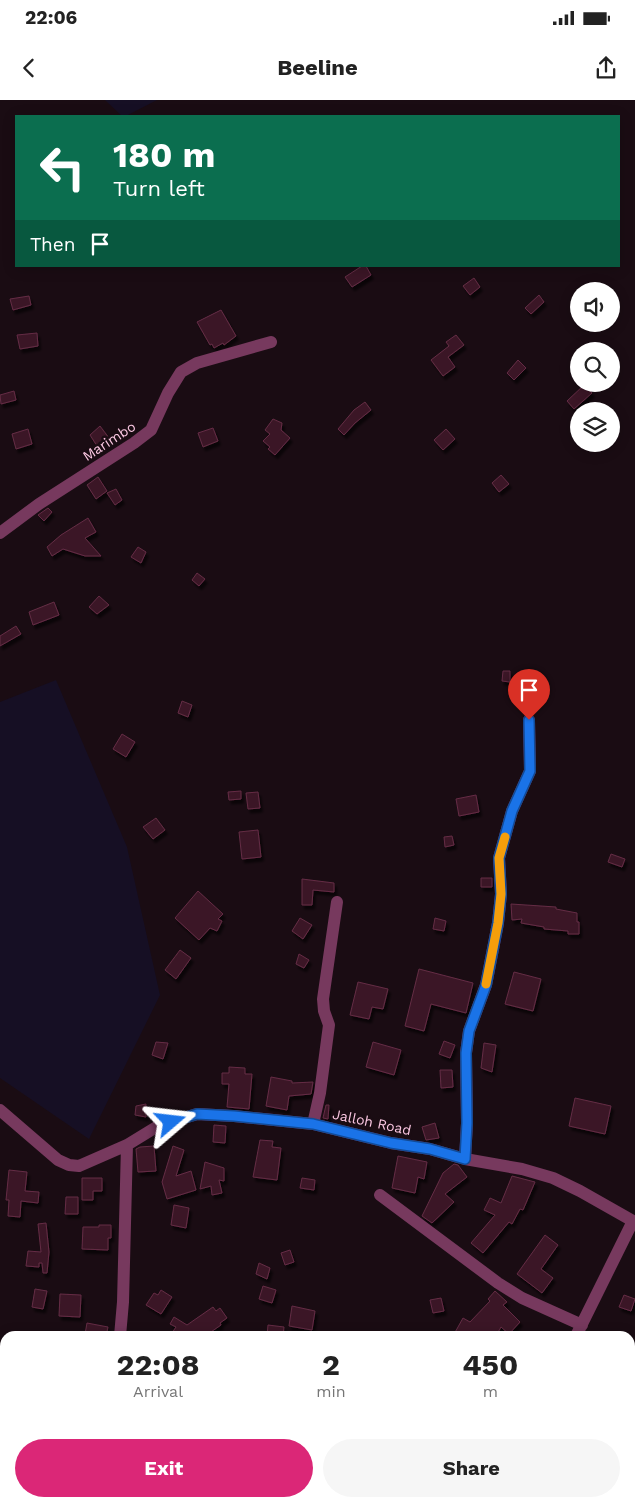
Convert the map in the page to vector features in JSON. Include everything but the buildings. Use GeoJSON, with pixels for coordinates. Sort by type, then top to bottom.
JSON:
{"type":"FeatureCollection","features":[{"type":"Feature","properties":{"kind":"street","name":"Marimbo"},"geometry":{"type":"LineString","coordinates":[[0,533],[39,504],[151,430],[181,372],[197,363],[271,342]]}},
{"type":"Feature","properties":{"kind":"street"},"geometry":{"type":"LineString","coordinates":[[465,1159],[467,1123],[466,1053],[469,1031],[486,985],[498,923],[501,894],[499,858],[512,811],[530,771],[529,720]]}},
{"type":"Feature","properties":{"kind":"street"},"geometry":{"type":"LineString","coordinates":[[313,1124],[320,1093],[329,1025],[324,1011],[323,999],[337,902]]}},
{"type":"Feature","properties":{"kind":"street","name":"Jalloh Road"},"geometry":{"type":"LineString","coordinates":[[0,1110],[58,1160],[69,1165],[79,1166],[127,1145],[158,1126],[197,1114],[234,1116],[313,1124],[391,1143],[430,1149],[465,1159],[522,1169],[553,1178],[634,1221]]}},
{"type":"Feature","properties":{"kind":"street"},"geometry":{"type":"LineString","coordinates":[[120,1331],[123,1302],[127,1145]]}},
{"type":"Feature","properties":{"kind":"street"},"geometry":{"type":"LineString","coordinates":[[380,1195],[498,1283],[579,1330],[634,1221]]}},
{"type":"Feature","properties":{"kind":"shaded area"},"geometry":{"type":"Polygon","coordinates":[[[105,100],[157,100],[128,115],[121,115],[105,100]]]}},
{"type":"Feature","properties":{"kind":"shaded area"},"geometry":{"type":"Polygon","coordinates":[[[56,680],[127,847],[160,995],[89,1139],[0,1078],[0,702],[56,680]]]}},
{"type":"Feature","properties":{"kind":"slow traffic"},"geometry":{"type":"LineString","coordinates":[[486,984],[498,923],[501,894],[499,858],[505,837]]}},
{"type":"Feature","properties":{"kind":"route"},"geometry":{"type":"LineString","coordinates":[[171,1122],[197,1114],[313,1124],[391,1143],[430,1149],[465,1159],[467,1123],[466,1053],[469,1031],[486,985],[498,923],[501,894],[499,858],[512,811],[530,771],[529,720]]}}]}
